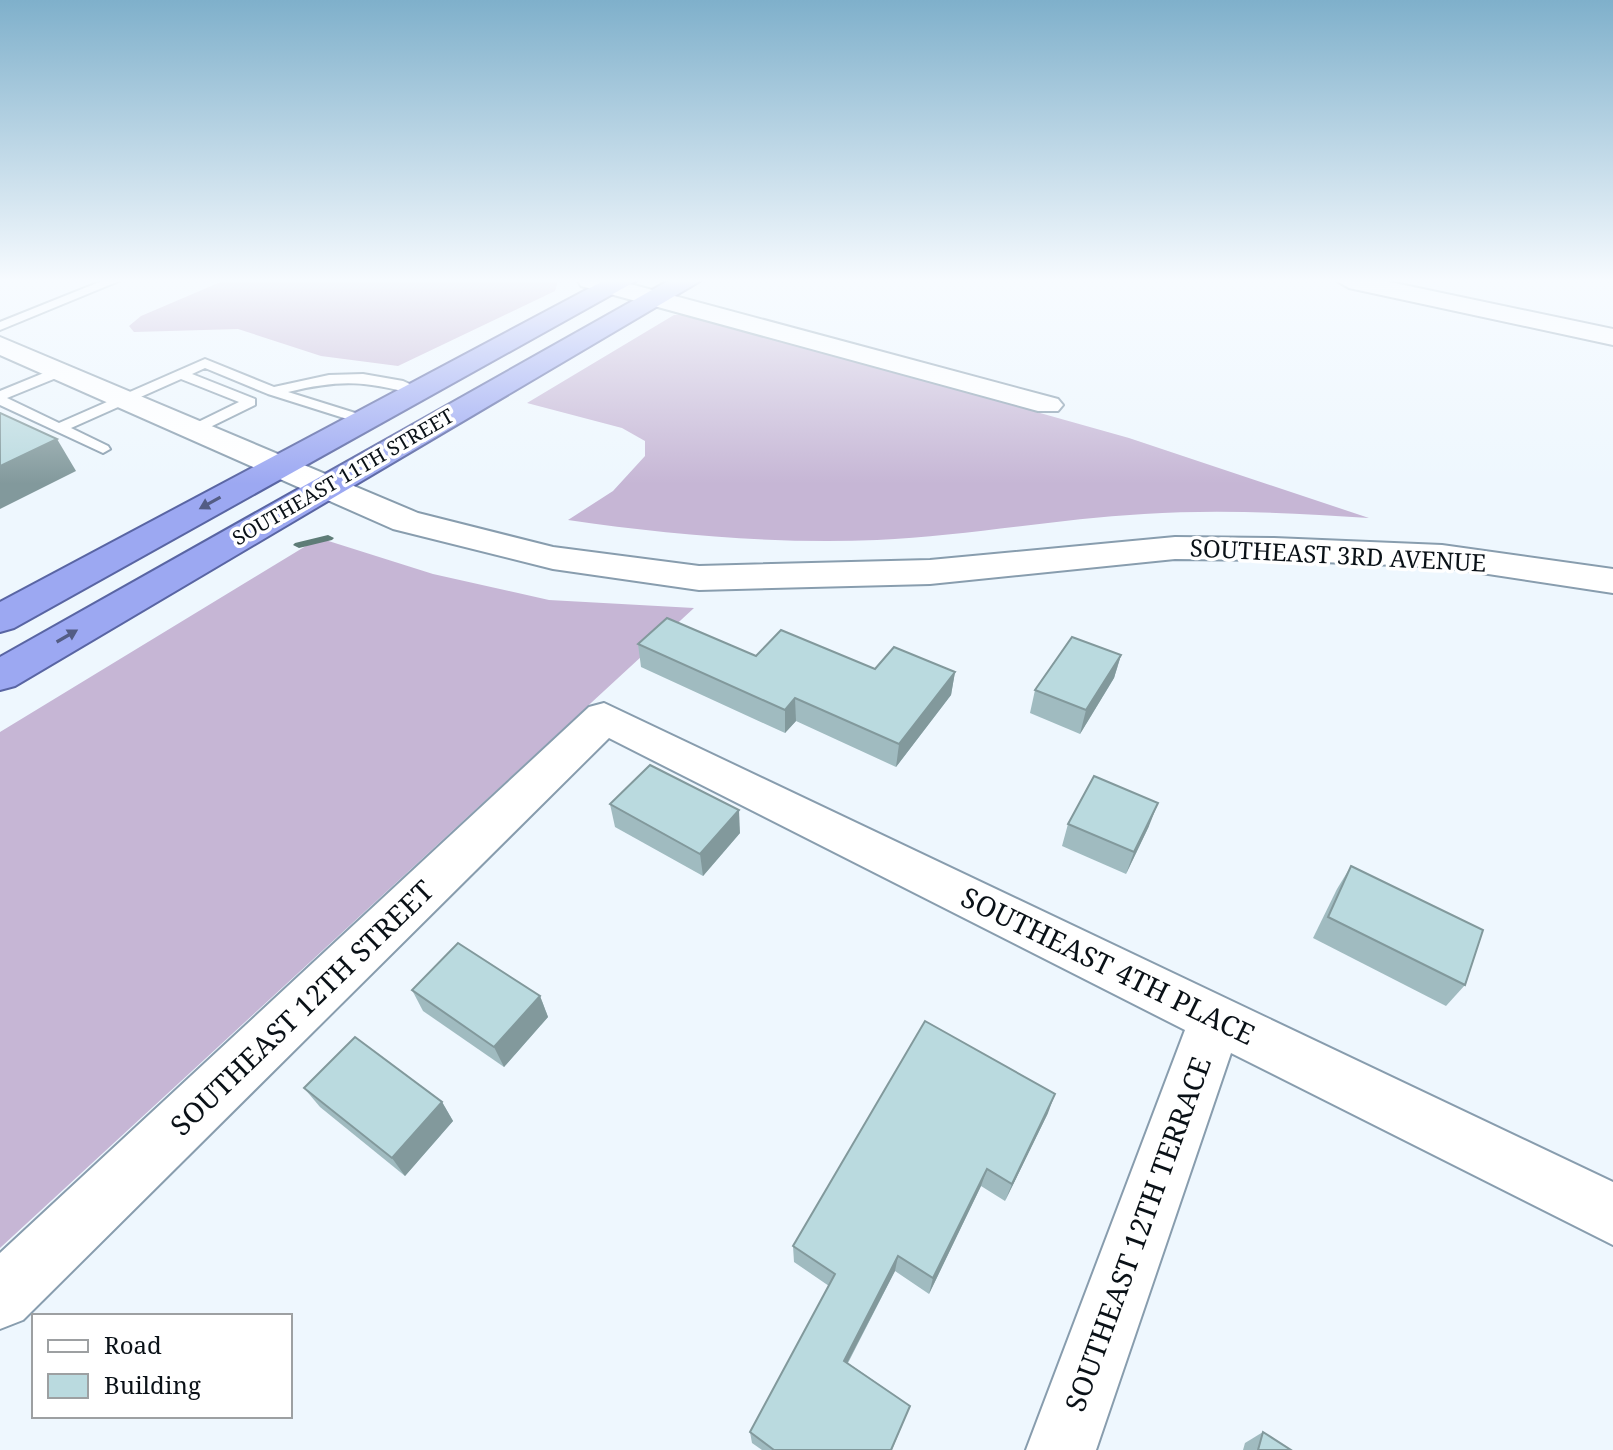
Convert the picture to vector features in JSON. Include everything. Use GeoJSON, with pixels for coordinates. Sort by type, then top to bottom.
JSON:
{"type":"FeatureCollection","features":[{"type":"Feature","properties":{"kind":"highway","name":"SOUTHEAST 11TH STREET"},"geometry":{"type":"LineString","coordinates":[[0,619],[492,349]]}},
{"type":"Feature","properties":{"kind":"highway","name":"SOUTHEAST 11TH STREET"},"geometry":{"type":"LineString","coordinates":[[0,676],[568,349]]}},
{"type":"Feature","properties":{"kind":"street","name":"SOUTHEAST 3RD AVENUE"},"geometry":{"type":"LineString","coordinates":[[14,349],[406,521],[553,558],[699,578],[870,575],[1077,560],[1175,548],[1260,549],[1442,556],[1613,581]]}},
{"type":"Feature","properties":{"kind":"street"},"geometry":{"type":"LineString","coordinates":[[837,349],[1048,405]]}},
{"type":"Feature","properties":{"kind":"street","name":"SOUTHEAST 4TH PLACE"},"geometry":{"type":"LineString","coordinates":[[604,718],[1613,1214]]}},
{"type":"Feature","properties":{"kind":"street","name":"SOUTHEAST 12TH STREET"},"geometry":{"type":"LineString","coordinates":[[0,1297],[604,718]]}},
{"type":"Feature","properties":{"kind":"street","name":"SOUTHEAST 12TH TERRACE"},"geometry":{"type":"LineString","coordinates":[[1061,1450],[1216,1018]]}},
{"type":"Feature","properties":{"kind":"lane"},"geometry":{"type":"LineString","coordinates":[[59,428],[205,363],[273,391],[363,420]]}},
{"type":"Feature","properties":{"kind":"lane"},"geometry":{"type":"LineString","coordinates":[[0,398],[61,371]]}},
{"type":"Feature","properties":{"kind":"lane"},"geometry":{"type":"LineString","coordinates":[[181,374],[250,402]]}},
{"type":"Feature","properties":{"kind":"lane"},"geometry":{"type":"LineString","coordinates":[[195,429],[273,391],[340,375],[388,379],[418,391]]}},
{"type":"Feature","properties":{"kind":"lane"},"geometry":{"type":"LineString","coordinates":[[0,398],[103,449]]}},
{"type":"Feature","properties":{"kind":"shaded area"},"geometry":{"type":"Polygon","coordinates":[[[298,349],[434,349],[398,366],[321,356],[298,349]]]}},
{"type":"Feature","properties":{"kind":"shaded area"},"geometry":{"type":"Polygon","coordinates":[[[618,349],[812,349],[1129,438],[1369,518],[1256,512],[1172,513],[1111,516],[911,538],[838,541],[722,537],[568,520],[613,491],[645,456],[645,441],[622,428],[527,403],[618,349]]]}},
{"type":"Feature","properties":{"kind":"shaded area"},"geometry":{"type":"Polygon","coordinates":[[[319,538],[433,574],[549,600],[694,608],[0,1248],[0,732],[319,538]]]}},
{"type":"Feature","properties":{"kind":"building"},"geometry":{"type":"Polygon","coordinates":[[[0,413],[57,439],[0,466],[0,413]]]}},
{"type":"Feature","properties":{"kind":"building"},"geometry":{"type":"Polygon","coordinates":[[[667,618],[756,656],[781,630],[875,669],[894,647],[955,672],[899,744],[795,698],[785,710],[638,644],[667,618]]]}},
{"type":"Feature","properties":{"kind":"building"},"geometry":{"type":"Polygon","coordinates":[[[1072,637],[1121,655],[1086,710],[1035,690],[1072,637]]]}},
{"type":"Feature","properties":{"kind":"building"},"geometry":{"type":"Polygon","coordinates":[[[650,765],[739,810],[700,854],[610,804],[650,765]]]}},
{"type":"Feature","properties":{"kind":"building"},"geometry":{"type":"Polygon","coordinates":[[[1094,776],[1158,803],[1134,852],[1068,824],[1094,776]]]}},
{"type":"Feature","properties":{"kind":"building"},"geometry":{"type":"Polygon","coordinates":[[[1351,866],[1483,930],[1465,985],[1328,917],[1351,866]]]}},
{"type":"Feature","properties":{"kind":"building"},"geometry":{"type":"Polygon","coordinates":[[[458,943],[540,996],[494,1047],[412,990],[458,943]]]}},
{"type":"Feature","properties":{"kind":"building"},"geometry":{"type":"Polygon","coordinates":[[[925,1021],[1055,1094],[1012,1184],[987,1169],[933,1278],[898,1256],[844,1361],[910,1406],[891,1450],[774,1450],[750,1432],[835,1274],[793,1246],[925,1021]]]}},
{"type":"Feature","properties":{"kind":"building"},"geometry":{"type":"Polygon","coordinates":[[[355,1037],[442,1102],[392,1158],[304,1088],[355,1037]]]}},
{"type":"Feature","properties":{"kind":"building"},"geometry":{"type":"Polygon","coordinates":[[[1263,1432],[1291,1450],[1258,1450],[1263,1432]]]}},
{"type":"Feature","properties":{"kind":"waterway"},"geometry":{"type":"LineString","coordinates":[[299,545],[328,538]]}}]}
